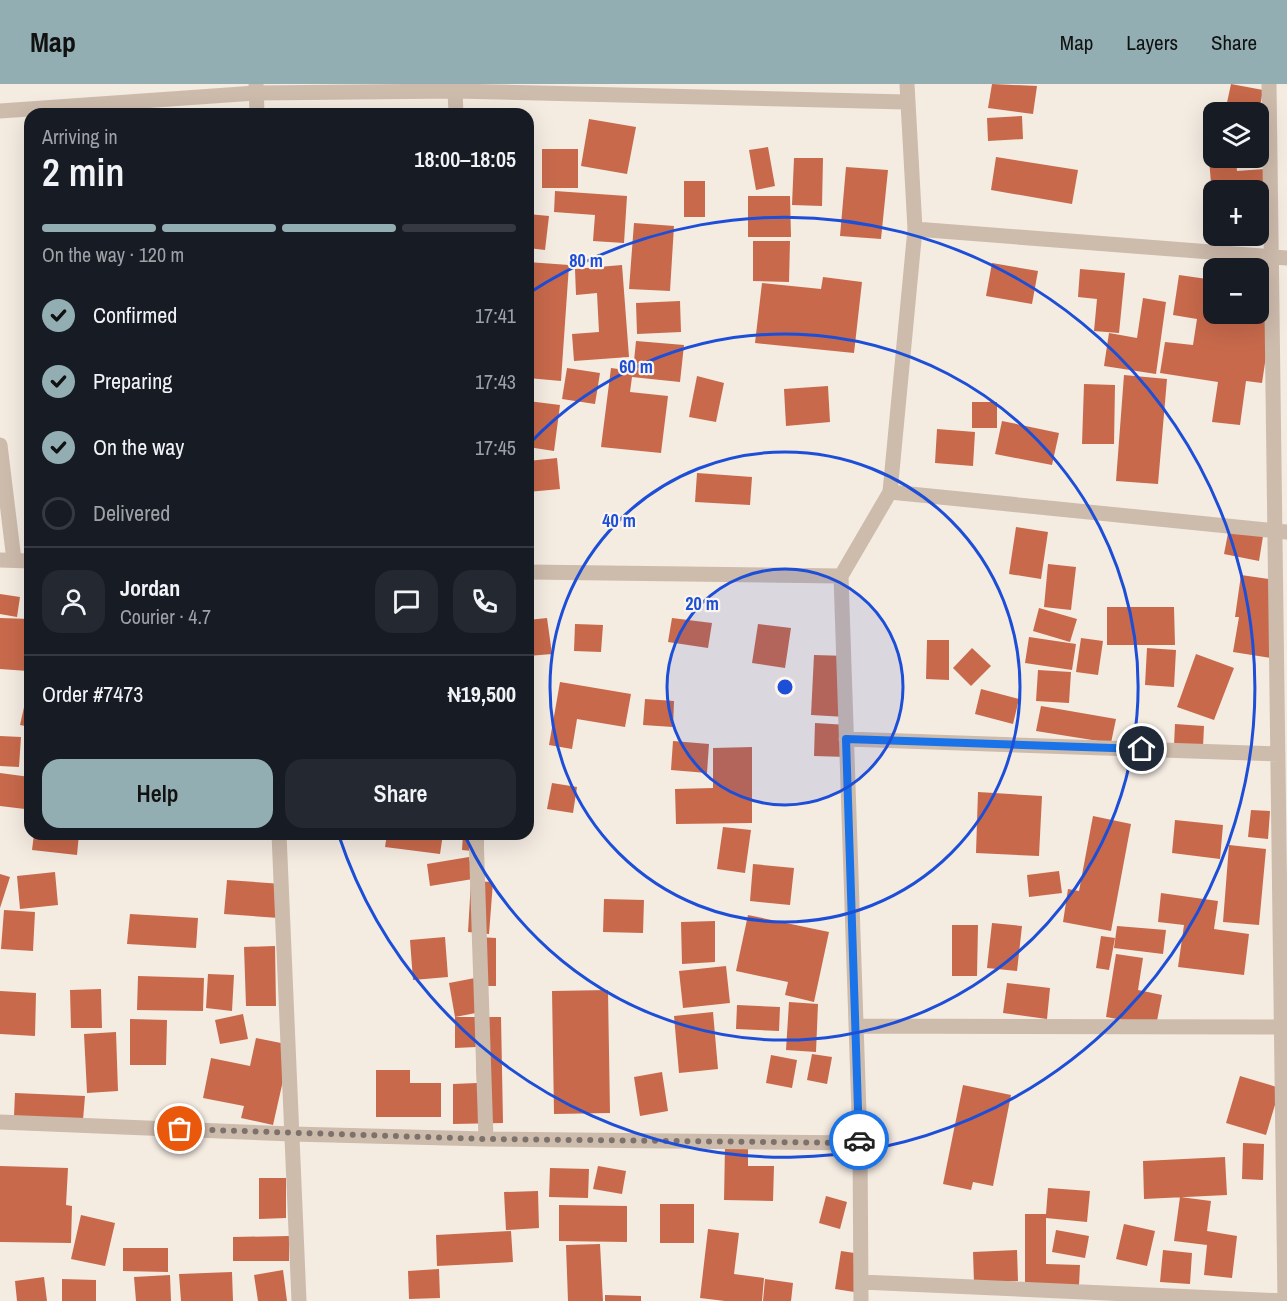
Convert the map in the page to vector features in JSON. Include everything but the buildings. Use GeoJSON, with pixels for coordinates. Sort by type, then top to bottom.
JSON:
{"type":"FeatureCollection","features":[{"type":"Feature","properties":{"kind":"street"},"geometry":{"type":"LineString","coordinates":[[861,1301],[860,1143],[841,576],[890,492],[915,229],[906,102],[907,84]]}},
{"type":"Feature","properties":{"kind":"street"},"geometry":{"type":"LineString","coordinates":[[861,1282],[1285,1301],[1278,753],[1281,532],[1271,256],[1269,84]]}},
{"type":"Feature","properties":{"kind":"street"},"geometry":{"type":"LineString","coordinates":[[33,108],[256,88],[455,91],[492,88],[906,102]]}},
{"type":"Feature","properties":{"kind":"street"},"geometry":{"type":"LineString","coordinates":[[256,88],[257,108]]}},
{"type":"Feature","properties":{"kind":"street"},"geometry":{"type":"LineString","coordinates":[[455,91],[456,108]]}},
{"type":"Feature","properties":{"kind":"street"},"geometry":{"type":"LineString","coordinates":[[0,111],[24,109]]}},
{"type":"Feature","properties":{"kind":"street"},"geometry":{"type":"LineString","coordinates":[[915,229],[1287,258]]}},
{"type":"Feature","properties":{"kind":"street"},"geometry":{"type":"LineString","coordinates":[[0,446],[7,560],[24,561]]}},
{"type":"Feature","properties":{"kind":"street"},"geometry":{"type":"LineString","coordinates":[[890,492],[1281,532]]}},
{"type":"Feature","properties":{"kind":"street"},"geometry":{"type":"LineString","coordinates":[[534,572],[841,576]]}},
{"type":"Feature","properties":{"kind":"street"},"geometry":{"type":"LineString","coordinates":[[846,739],[1278,753]]}},
{"type":"Feature","properties":{"kind":"street"},"geometry":{"type":"LineString","coordinates":[[279,840],[299,1301]]}},
{"type":"Feature","properties":{"kind":"street"},"geometry":{"type":"LineString","coordinates":[[476,840],[486,1139]]}},
{"type":"Feature","properties":{"kind":"street"},"geometry":{"type":"LineString","coordinates":[[856,1026],[1282,1027]]}},
{"type":"Feature","properties":{"kind":"street"},"geometry":{"type":"LineString","coordinates":[[0,1122],[486,1139],[860,1143]]}},
{"type":"Feature","properties":{"kind":"way so far"},"geometry":{"type":"LineString","coordinates":[[180,1129],[486,1139],[860,1143],[859,1140]]}},
{"type":"Feature","properties":{"kind":"route"},"geometry":{"type":"LineString","coordinates":[[859,1140],[846,739],[1142,749]]}}]}
